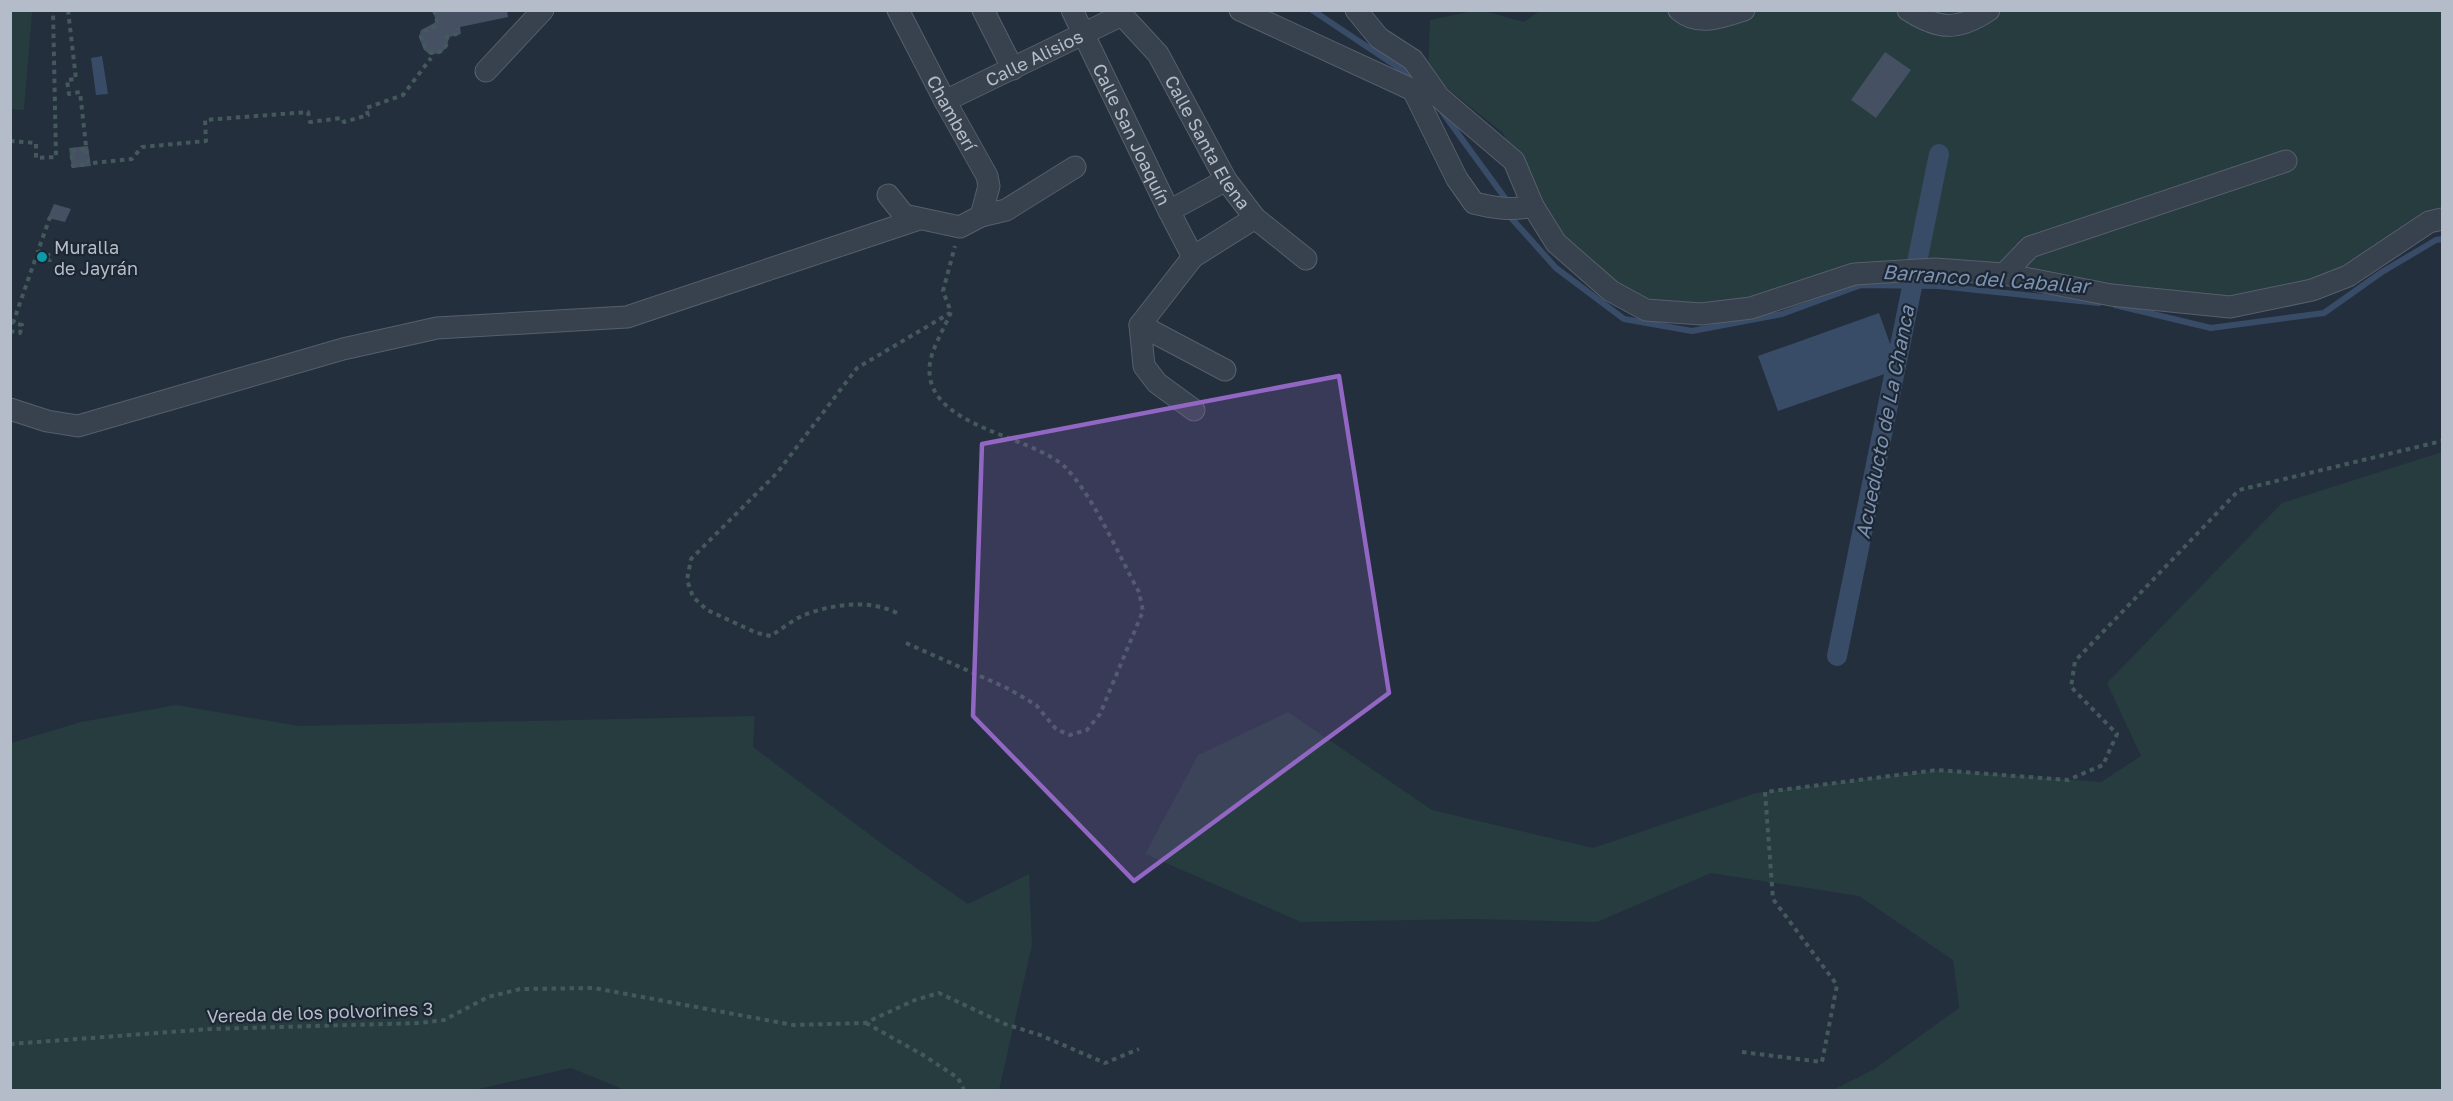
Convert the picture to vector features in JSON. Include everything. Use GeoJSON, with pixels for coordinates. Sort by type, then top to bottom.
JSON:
{"type":"FeatureCollection","features":[{"type":"Feature","properties":{"kind":"street"},"geometry":{"type":"LineString","coordinates":[[486,71],[543,10]]}},
{"type":"Feature","properties":{"kind":"street","name":"Chamberí"},"geometry":{"type":"LineString","coordinates":[[898,10],[987,176],[989,186],[981,216]]}},
{"type":"Feature","properties":{"kind":"street"},"geometry":{"type":"LineString","coordinates":[[983,10],[1013,69]]}},
{"type":"Feature","properties":{"kind":"street","name":"Calle San Joaquín"},"geometry":{"type":"LineString","coordinates":[[1072,10],[1193,257]]}},
{"type":"Feature","properties":{"kind":"street"},"geometry":{"type":"LineString","coordinates":[[1240,10],[1413,90],[1457,179],[1474,203],[1492,208],[1526,208]]}},
{"type":"Feature","properties":{"kind":"street"},"geometry":{"type":"LineString","coordinates":[[1356,10],[1380,38],[1413,60],[1439,97],[1514,161],[1526,208],[1556,243],[1611,291],[1646,310],[1701,314],[1751,308],[1854,274],[1935,269],[2004,274],[2111,295],[2230,308],[2312,290],[2339,279],[2429,222],[2442,219]]}},
{"type":"Feature","properties":{"kind":"street"},"geometry":{"type":"LineString","coordinates":[[1679,10],[1689,18],[1709,20],[1744,10]]}},
{"type":"Feature","properties":{"kind":"street"},"geometry":{"type":"LineString","coordinates":[[1908,10],[1928,23],[1949,27],[1973,21],[1989,10]]}},
{"type":"Feature","properties":{"kind":"street","name":"Calle Alisios"},"geometry":{"type":"LineString","coordinates":[[945,101],[1122,15]]}},
{"type":"Feature","properties":{"kind":"street","name":"Calle Santa Elena"},"geometry":{"type":"LineString","coordinates":[[1122,15],[1158,54],[1226,180],[1255,218],[1306,259]]}},
{"type":"Feature","properties":{"kind":"street"},"geometry":{"type":"LineString","coordinates":[[2004,274],[2030,247],[2286,161]]}},
{"type":"Feature","properties":{"kind":"street"},"geometry":{"type":"LineString","coordinates":[[888,195],[904,215],[960,227],[981,216],[1006,210],[1075,167]]}},
{"type":"Feature","properties":{"kind":"street"},"geometry":{"type":"LineString","coordinates":[[1169,211],[1226,180]]}},
{"type":"Feature","properties":{"kind":"street"},"geometry":{"type":"LineString","coordinates":[[1194,410],[1157,382],[1144,366],[1140,325],[1193,257],[1255,218]]}},
{"type":"Feature","properties":{"kind":"street"},"geometry":{"type":"LineString","coordinates":[[10,409],[47,421],[78,426],[343,349],[437,328],[627,317],[919,219]]}},
{"type":"Feature","properties":{"kind":"street"},"geometry":{"type":"LineString","coordinates":[[1140,325],[1225,370]]}},
{"type":"Feature","properties":{"kind":"path"},"geometry":{"type":"LineString","coordinates":[[10,141],[36,143],[36,158],[56,157],[53,10]]}},
{"type":"Feature","properties":{"kind":"path"},"geometry":{"type":"LineString","coordinates":[[68,10],[76,80],[67,80],[69,94],[80,92],[87,149],[88,164],[73,166],[71,151],[87,149]]}},
{"type":"Feature","properties":{"kind":"path"},"geometry":{"type":"LineString","coordinates":[[434,10],[438,25],[423,32],[421,37],[426,50],[431,53],[441,51],[446,46],[447,37],[459,33],[458,28]]}},
{"type":"Feature","properties":{"kind":"path"},"geometry":{"type":"LineString","coordinates":[[93,163],[132,159],[142,147],[206,141],[205,120],[308,112],[310,122],[342,118],[344,122],[368,115],[366,108],[404,95],[431,58]]}},
{"type":"Feature","properties":{"kind":"path"},"geometry":{"type":"LineString","coordinates":[[10,331],[20,333],[22,325],[14,323],[36,257],[50,260],[51,256],[38,251],[50,217]]}},
{"type":"Feature","properties":{"kind":"path"},"geometry":{"type":"LineString","coordinates":[[906,643],[1009,689],[1036,705],[1056,729],[1070,735],[1087,730],[1100,714],[1143,611],[1139,592],[1134,582],[1082,488],[1064,466],[1037,449],[968,422],[937,396],[931,379],[930,362],[951,312],[943,291],[960,227]]}},
{"type":"Feature","properties":{"kind":"path"},"geometry":{"type":"LineString","coordinates":[[897,613],[885,607],[854,604],[803,616],[771,636],[756,633],[707,610],[693,597],[687,580],[691,558],[777,473],[857,368],[925,330],[951,312]]}},
{"type":"Feature","properties":{"kind":"path"},"geometry":{"type":"LineString","coordinates":[[1742,1052],[1822,1062],[1837,985],[1773,899],[1765,792],[1937,770],[2068,780],[2103,765],[2117,734],[2071,687],[2075,662],[2239,490],[2442,441]]}},
{"type":"Feature","properties":{"kind":"path","name":"Vereda de los polvorines 3"},"geometry":{"type":"LineString","coordinates":[[10,1044],[211,1029],[419,1023],[444,1020],[488,997],[520,989],[594,988],[793,1025],[865,1023],[915,1000],[939,993],[1005,1024],[1040,1035],[1105,1062],[1140,1048]]}},
{"type":"Feature","properties":{"kind":"path"},"geometry":{"type":"LineString","coordinates":[[865,1023],[923,1055],[958,1078],[964,1090]]}},
{"type":"Feature","properties":{"kind":"highlighted area"},"geometry":{"type":"Polygon","coordinates":[[[1339,376],[1389,693],[1134,881],[973,716],[982,444],[1339,376]]]}},
{"type":"Feature","properties":{"kind":"green space"},"geometry":{"type":"Polygon","coordinates":[[[1541,10],[2442,11],[2442,216],[2311,284],[2226,301],[1936,260],[1772,295],[1683,308],[1645,301],[1582,258],[1546,217],[1503,133],[1428,73],[1430,20],[1473,11],[1485,11],[1524,22],[1541,10]]]}},
{"type":"Feature","properties":{"kind":"green space"},"geometry":{"type":"Polygon","coordinates":[[[10,11],[32,11],[24,110],[11,109],[10,11]]]}},
{"type":"Feature","properties":{"kind":"green space"},"geometry":{"type":"Polygon","coordinates":[[[2442,452],[2442,1090],[1833,1090],[1873,1070],[1959,1008],[1953,960],[1859,896],[1711,873],[1597,922],[1472,919],[1301,922],[1145,854],[1198,755],[1288,712],[1432,810],[1593,848],[1756,793],[1937,770],[2101,782],[2141,756],[2107,683],[2282,503],[2442,452]]]}},
{"type":"Feature","properties":{"kind":"green space"},"geometry":{"type":"Polygon","coordinates":[[[176,705],[299,726],[755,716],[753,747],[889,849],[968,904],[1029,874],[1032,945],[999,1090],[625,1090],[571,1068],[474,1090],[11,1090],[11,743],[81,722],[176,705]]]}},
{"type":"Feature","properties":{"kind":"water"},"geometry":{"type":"Polygon","coordinates":[[[102,56],[108,94],[96,95],[91,58],[102,56]]]}},
{"type":"Feature","properties":{"kind":"water"},"geometry":{"type":"Polygon","coordinates":[[[1879,313],[1899,369],[1778,411],[1758,356],[1879,313]]]}},
{"type":"Feature","properties":{"kind":"building"},"geometry":{"type":"Polygon","coordinates":[[[433,10],[507,10],[508,17],[460,27],[461,34],[449,37],[447,47],[442,52],[431,55],[424,50],[419,37],[421,30],[436,22],[433,10]]]}},
{"type":"Feature","properties":{"kind":"building"},"geometry":{"type":"Polygon","coordinates":[[[1885,52],[1911,70],[1876,118],[1851,100],[1885,52]]]}},
{"type":"Feature","properties":{"kind":"building"},"geometry":{"type":"Polygon","coordinates":[[[88,146],[91,166],[72,168],[69,148],[88,146]]]}},
{"type":"Feature","properties":{"kind":"building"},"geometry":{"type":"Polygon","coordinates":[[[54,204],[71,209],[65,222],[48,218],[54,204]]]}},
{"type":"Feature","properties":{"kind":"waterway","name":"Barranco del Caballar"},"geometry":{"type":"LineString","coordinates":[[1312,10],[1417,80]]}},
{"type":"Feature","properties":{"kind":"waterway","name":"Barranco del Caballar"},"geometry":{"type":"LineString","coordinates":[[1440,109],[1505,198]]}},
{"type":"Feature","properties":{"kind":"waterway","name":"Acueducto de La Chanca"},"geometry":{"type":"LineString","coordinates":[[1837,656],[1939,154]]}},
{"type":"Feature","properties":{"kind":"waterway","name":"Barranco del Caballar"},"geometry":{"type":"LineString","coordinates":[[1512,219],[1556,268],[1624,319],[1692,331],[1782,314],[1861,285],[1939,286],[2099,303]]}},
{"type":"Feature","properties":{"kind":"waterway","name":"Barranco del Caballar"},"geometry":{"type":"LineString","coordinates":[[2115,305],[2211,328],[2324,313],[2382,272],[2436,240],[2442,239]]}},
{"type":"Feature","properties":{"kind":"place","name":"Muralla de Jayrán"},"geometry":{"type":"Point","coordinates":[42,257]}}]}
